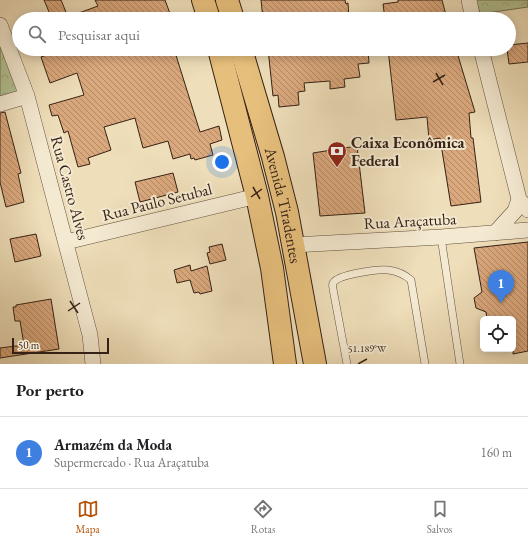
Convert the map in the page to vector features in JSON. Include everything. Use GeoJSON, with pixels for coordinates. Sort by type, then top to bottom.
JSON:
{"type":"FeatureCollection","features":[{"type":"Feature","properties":{"kind":"main road"},"geometry":{"type":"LineString","coordinates":[[203,0],[207,12]]}},
{"type":"Feature","properties":{"kind":"main road"},"geometry":{"type":"LineString","coordinates":[[227,0],[231,12]]}},
{"type":"Feature","properties":{"kind":"main road","name":"Avenida Tiradentes"},"geometry":{"type":"LineString","coordinates":[[221,56],[257,196],[272,268],[285,364]]}},
{"type":"Feature","properties":{"kind":"main road","name":"Avenida Tiradentes"},"geometry":{"type":"LineString","coordinates":[[243,56],[273,158],[293,245],[315,364]]}},
{"type":"Feature","properties":{"kind":"main road"},"geometry":{"type":"LineString","coordinates":[[257,196],[273,234],[284,244],[293,245]]}},
{"type":"Feature","properties":{"kind":"street"},"geometry":{"type":"LineString","coordinates":[[469,0],[472,12]]}},
{"type":"Feature","properties":{"kind":"street","name":"Rua Castro Alves"},"geometry":{"type":"LineString","coordinates":[[0,25],[27,96],[90,335],[93,364]]}},
{"type":"Feature","properties":{"kind":"street"},"geometry":{"type":"LineString","coordinates":[[483,56],[524,204],[515,211],[495,233]]}},
{"type":"Feature","properties":{"kind":"street"},"geometry":{"type":"LineString","coordinates":[[0,104],[27,96]]}},
{"type":"Feature","properties":{"kind":"street","name":"Rua Paulo Setubal"},"geometry":{"type":"LineString","coordinates":[[66,242],[257,196]]}},
{"type":"Feature","properties":{"kind":"street","name":"Rua Araçatuba"},"geometry":{"type":"LineString","coordinates":[[293,245],[441,237],[528,230]]}},
{"type":"Feature","properties":{"kind":"lane"},"geometry":{"type":"LineString","coordinates":[[441,237],[460,364]]}},
{"type":"Feature","properties":{"kind":"lane"},"geometry":{"type":"LineString","coordinates":[[347,364],[333,283],[337,279],[351,274],[388,270],[403,273],[411,280],[425,364]]}},
{"type":"Feature","properties":{"kind":"green space"},"geometry":{"type":"Polygon","coordinates":[[[476,0],[528,0],[528,7],[494,12],[479,12],[476,0]]]}},
{"type":"Feature","properties":{"kind":"green space"},"geometry":{"type":"Polygon","coordinates":[[[0,40],[21,92],[0,99],[0,40]]]}},
{"type":"Feature","properties":{"kind":"building"},"geometry":{"type":"Polygon","coordinates":[[[44,0],[61,0],[66,12],[49,12],[44,0]]]}},
{"type":"Feature","properties":{"kind":"building"},"geometry":{"type":"Polygon","coordinates":[[[95,0],[165,0],[169,12],[82,12],[98,6],[95,0]]]}},
{"type":"Feature","properties":{"kind":"building"},"geometry":{"type":"Polygon","coordinates":[[[261,0],[345,0],[346,4],[348,3],[349,12],[262,12],[261,0]]]}},
{"type":"Feature","properties":{"kind":"building"},"geometry":{"type":"Polygon","coordinates":[[[398,0],[442,0],[445,12],[384,12],[383,4],[398,2],[398,0]]]}},
{"type":"Feature","properties":{"kind":"building"},"geometry":{"type":"Polygon","coordinates":[[[528,43],[528,62],[509,64],[508,56],[516,56],[516,44],[528,43]]]}},
{"type":"Feature","properties":{"kind":"building"},"geometry":{"type":"Polygon","coordinates":[[[176,56],[200,132],[219,126],[222,140],[210,144],[213,155],[195,160],[194,158],[191,159],[190,154],[173,159],[168,141],[143,148],[135,118],[104,127],[111,150],[88,158],[90,164],[78,167],[68,131],[64,133],[58,115],[52,116],[49,105],[84,95],[77,73],[50,83],[41,57],[176,56]]]}},
{"type":"Feature","properties":{"kind":"building"},"geometry":{"type":"Polygon","coordinates":[[[269,56],[368,56],[369,63],[358,64],[360,77],[344,79],[345,87],[330,89],[330,81],[304,83],[305,91],[298,92],[299,105],[279,107],[278,95],[273,96],[269,56]]]}},
{"type":"Feature","properties":{"kind":"building"},"geometry":{"type":"Polygon","coordinates":[[[389,56],[458,56],[475,112],[469,113],[471,138],[473,138],[481,202],[451,206],[440,138],[429,140],[427,117],[396,120],[389,56]]]}},
{"type":"Feature","properties":{"kind":"building"},"geometry":{"type":"Polygon","coordinates":[[[5,112],[21,173],[18,174],[24,202],[6,207],[0,182],[0,113],[5,112]]]}},
{"type":"Feature","properties":{"kind":"building","name":"Caixa Econômica Federal"},"geometry":{"type":"Polygon","coordinates":[[[357,146],[365,213],[320,216],[313,153],[357,146]]]}},
{"type":"Feature","properties":{"kind":"building"},"geometry":{"type":"Polygon","coordinates":[[[173,173],[178,192],[140,202],[135,182],[173,173]]]}},
{"type":"Feature","properties":{"kind":"building"},"geometry":{"type":"Polygon","coordinates":[[[36,234],[41,256],[15,262],[10,239],[36,234]]]}},
{"type":"Feature","properties":{"kind":"building"},"geometry":{"type":"Polygon","coordinates":[[[528,242],[528,351],[513,354],[513,352],[516,352],[516,316],[487,316],[486,312],[476,308],[474,298],[482,292],[474,248],[528,242]]]}},
{"type":"Feature","properties":{"kind":"building"},"geometry":{"type":"Polygon","coordinates":[[[222,244],[226,260],[210,264],[207,253],[210,252],[209,247],[222,244]]]}},
{"type":"Feature","properties":{"kind":"building"},"geometry":{"type":"Polygon","coordinates":[[[190,265],[191,271],[207,266],[212,291],[200,294],[199,292],[194,293],[190,280],[177,283],[174,270],[190,265]]]}},
{"type":"Feature","properties":{"kind":"building"},"geometry":{"type":"Polygon","coordinates":[[[51,299],[59,349],[0,358],[0,348],[24,345],[20,321],[15,321],[13,307],[16,307],[16,305],[51,299]]]}},
{"type":"Feature","properties":{"kind":"place","name":"Caixa Econômica Federal"},"geometry":{"type":"Point","coordinates":[337,168]}},
{"type":"Feature","properties":{"kind":"place","name":"Armazém da Moda"},"geometry":{"type":"Point","coordinates":[501,303]}}]}
